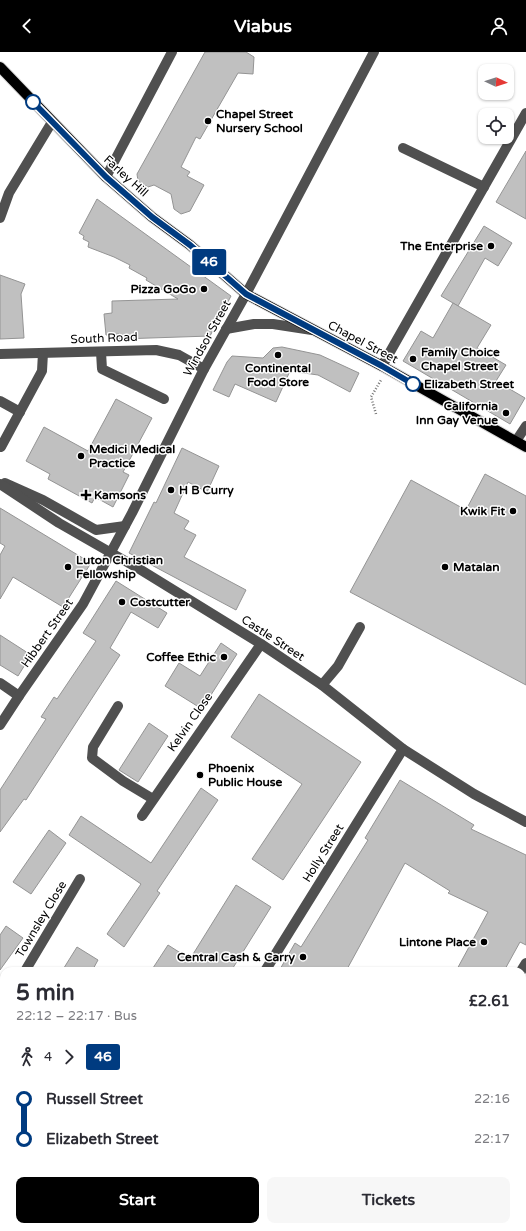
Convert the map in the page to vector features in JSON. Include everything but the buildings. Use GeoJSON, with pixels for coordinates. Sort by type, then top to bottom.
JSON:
{"type":"FeatureCollection","features":[{"type":"Feature","properties":{"kind":"main road","name":"Farley Hill"},"geometry":{"type":"LineString","coordinates":[[0,67],[106,177],[152,217],[190,245],[246,294]]}},
{"type":"Feature","properties":{"kind":"main road","name":"Chapel Street"},"geometry":{"type":"LineString","coordinates":[[246,294],[384,368],[526,447]]}},
{"type":"Feature","properties":{"kind":"street"},"geometry":{"type":"LineString","coordinates":[[106,177],[123,142],[172,52]]}},
{"type":"Feature","properties":{"kind":"street","name":"Windsor Street"},"geometry":{"type":"LineString","coordinates":[[110,552],[125,526],[204,369],[246,294],[374,52]]}},
{"type":"Feature","properties":{"kind":"street"},"geometry":{"type":"LineString","coordinates":[[384,368],[526,113]]}},
{"type":"Feature","properties":{"kind":"street"},"geometry":{"type":"LineString","coordinates":[[0,218],[4,192],[52,122]]}},
{"type":"Feature","properties":{"kind":"street"},"geometry":{"type":"LineString","coordinates":[[404,148],[484,187]]}},
{"type":"Feature","properties":{"kind":"street","name":"Chapel Street"},"geometry":{"type":"LineString","coordinates":[[226,329],[254,324],[273,324],[314,330]]}},
{"type":"Feature","properties":{"kind":"street","name":"South Road"},"geometry":{"type":"LineString","coordinates":[[0,354],[156,350],[179,355],[204,369]]}},
{"type":"Feature","properties":{"kind":"street"},"geometry":{"type":"LineString","coordinates":[[101,352],[102,369],[164,399]]}},
{"type":"Feature","properties":{"kind":"street"},"geometry":{"type":"LineString","coordinates":[[1,447],[42,371],[43,353]]}},
{"type":"Feature","properties":{"kind":"street"},"geometry":{"type":"LineString","coordinates":[[0,401],[20,412]]}},
{"type":"Feature","properties":{"kind":"street"},"geometry":{"type":"LineString","coordinates":[[516,441],[526,426]]}},
{"type":"Feature","properties":{"kind":"street"},"geometry":{"type":"LineString","coordinates":[[0,481],[11,484],[43,500],[96,530],[125,526]]}},
{"type":"Feature","properties":{"kind":"street","name":"Castle Street"},"geometry":{"type":"LineString","coordinates":[[0,484],[59,523],[110,552],[261,644],[322,685],[403,749],[474,794],[526,822]]}},
{"type":"Feature","properties":{"kind":"street","name":"Hibbert Street"},"geometry":{"type":"LineString","coordinates":[[0,725],[83,604],[110,552]]}},
{"type":"Feature","properties":{"kind":"street"},"geometry":{"type":"LineString","coordinates":[[322,685],[338,666],[360,627]]}},
{"type":"Feature","properties":{"kind":"street","name":"Kelvin Close"},"geometry":{"type":"LineString","coordinates":[[142,816],[261,644]]}},
{"type":"Feature","properties":{"kind":"street"},"geometry":{"type":"LineString","coordinates":[[0,683],[19,696]]}},
{"type":"Feature","properties":{"kind":"street"},"geometry":{"type":"LineString","coordinates":[[118,706],[93,747],[92,758],[123,781],[153,799]]}},
{"type":"Feature","properties":{"kind":"street","name":"Holly Street"},"geometry":{"type":"LineString","coordinates":[[267,967],[403,749]]}},
{"type":"Feature","properties":{"kind":"street","name":"Townsley Close"},"geometry":{"type":"LineString","coordinates":[[27,967],[80,880]]}},
{"type":"Feature","properties":{"kind":"path"},"geometry":{"type":"LineString","coordinates":[[376,414],[371,397],[384,368]]}},
{"type":"Feature","properties":{"kind":"bus line","name":"46"},"geometry":{"type":"LineString","coordinates":[[33,102],[106,177],[152,217],[190,245],[246,294],[413,384]]}},
{"type":"Feature","properties":{"kind":"place","name":"Chapel Street Nursery School"},"geometry":{"type":"Point","coordinates":[208,121]}},
{"type":"Feature","properties":{"kind":"place","name":"The Enterprise"},"geometry":{"type":"Point","coordinates":[491,246]}},
{"type":"Feature","properties":{"kind":"place","name":"Pizza GoGo"},"geometry":{"type":"Point","coordinates":[204,289]}},
{"type":"Feature","properties":{"kind":"place","name":"Continental Food Store"},"geometry":{"type":"Point","coordinates":[278,355]}},
{"type":"Feature","properties":{"kind":"place","name":"Family Choice Chapel Street"},"geometry":{"type":"Point","coordinates":[413,359]}},
{"type":"Feature","properties":{"kind":"place","name":"Elizabeth Street"},"geometry":{"type":"Point","coordinates":[413,384]}},
{"type":"Feature","properties":{"kind":"place","name":"California Inn Gay Venue"},"geometry":{"type":"Point","coordinates":[506,413]}},
{"type":"Feature","properties":{"kind":"place","name":"Medici Medical Practice"},"geometry":{"type":"Point","coordinates":[81,456]}},
{"type":"Feature","properties":{"kind":"place","name":"H B Curry"},"geometry":{"type":"Point","coordinates":[171,490]}},
{"type":"Feature","properties":{"kind":"place","name":"Kamsons"},"geometry":{"type":"Point","coordinates":[86,495]}},
{"type":"Feature","properties":{"kind":"place","name":"Kwik Fit"},"geometry":{"type":"Point","coordinates":[513,511]}},
{"type":"Feature","properties":{"kind":"place","name":"Luton Christian Fellowship"},"geometry":{"type":"Point","coordinates":[68,567]}},
{"type":"Feature","properties":{"kind":"place","name":"Matalan"},"geometry":{"type":"Point","coordinates":[445,567]}},
{"type":"Feature","properties":{"kind":"place","name":"Costcutter"},"geometry":{"type":"Point","coordinates":[122,602]}},
{"type":"Feature","properties":{"kind":"place","name":"Coffee Ethic"},"geometry":{"type":"Point","coordinates":[224,657]}},
{"type":"Feature","properties":{"kind":"place","name":"Phoenix Public House"},"geometry":{"type":"Point","coordinates":[200,775]}},
{"type":"Feature","properties":{"kind":"place","name":"Lintone Place"},"geometry":{"type":"Point","coordinates":[484,942]}},
{"type":"Feature","properties":{"kind":"place","name":"Central Cash & Carry"},"geometry":{"type":"Point","coordinates":[303,957]}}]}
